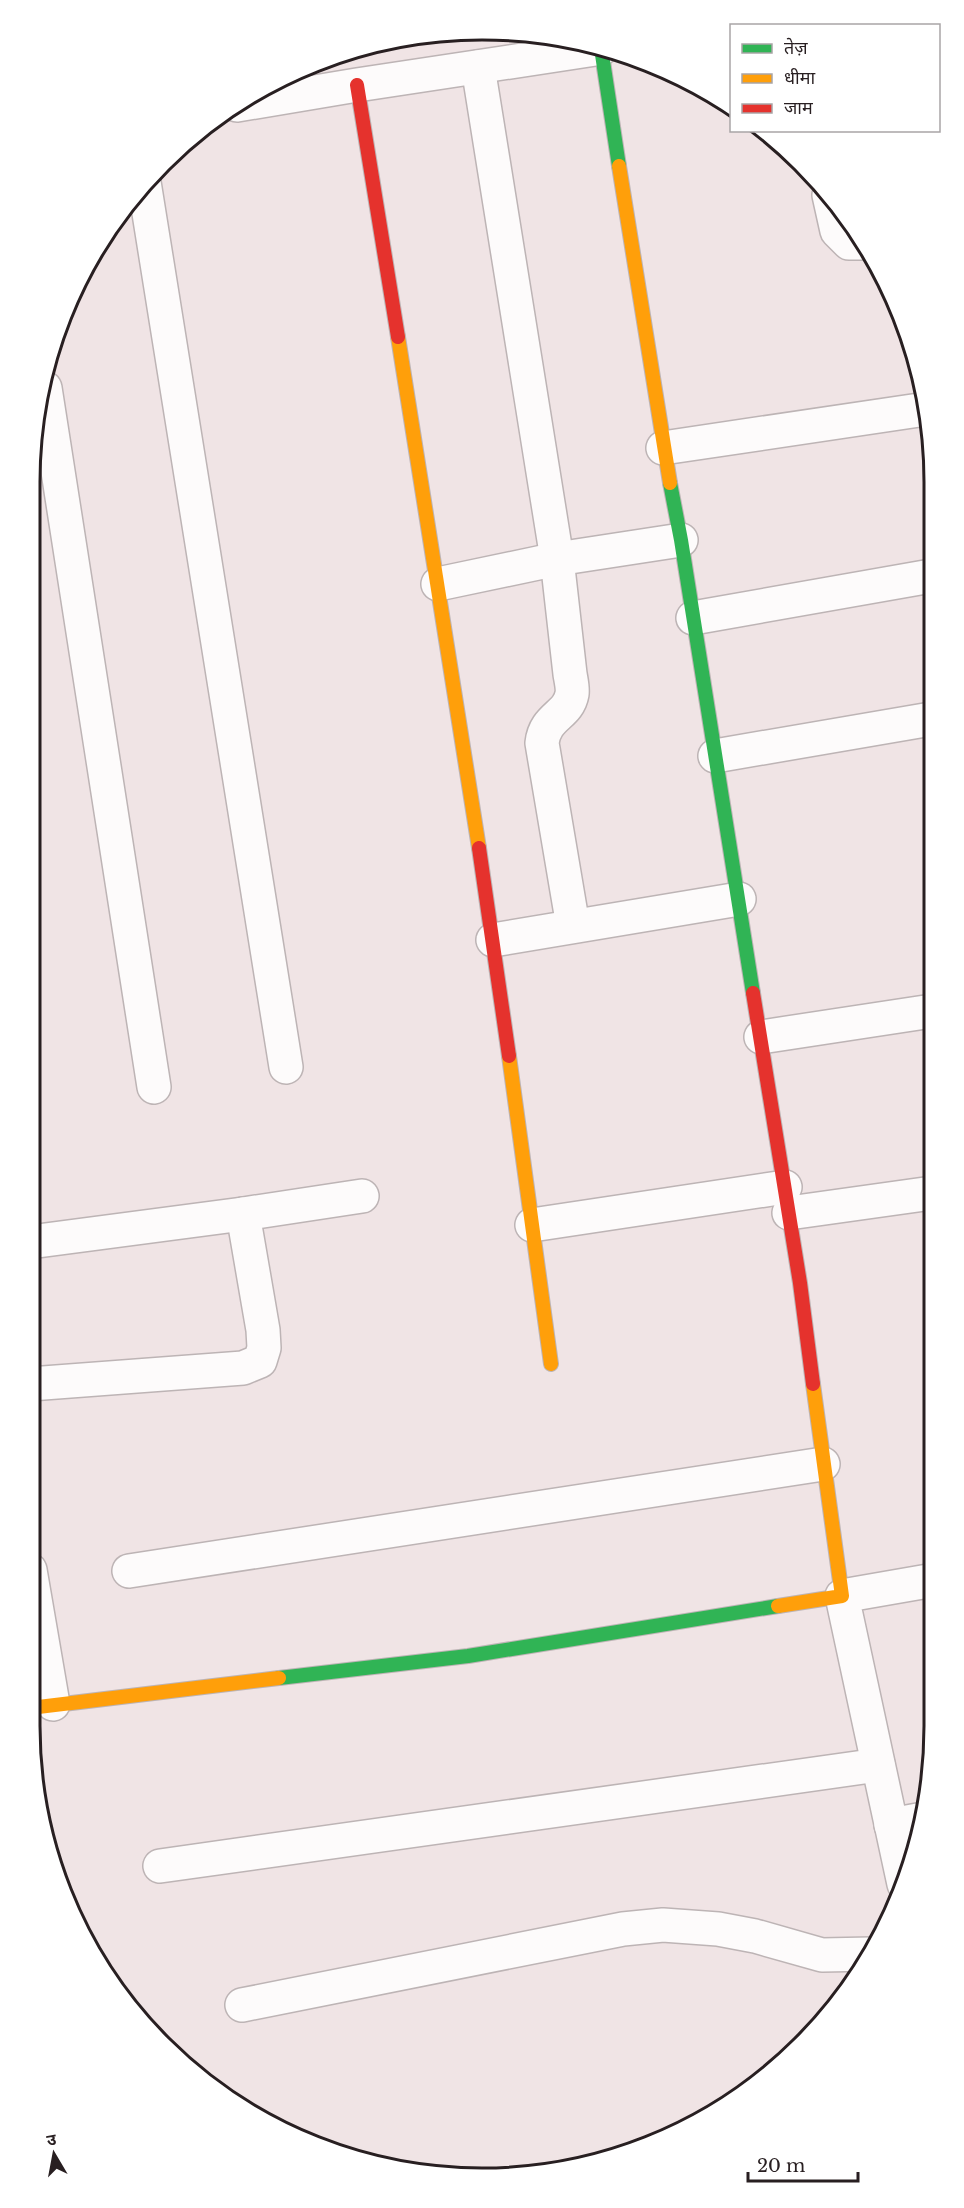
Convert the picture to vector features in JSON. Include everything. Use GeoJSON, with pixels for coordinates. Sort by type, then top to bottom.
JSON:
{"type":"FeatureCollection","features":[{"type":"Feature","properties":{"kind":"street"},"geometry":{"type":"LineString","coordinates":[[259,101],[578,52]]}},
{"type":"Feature","properties":{"kind":"street"},"geometry":{"type":"LineString","coordinates":[[604,58],[663,448],[681,540],[787,1200],[842,1596],[878,1765],[905,1822],[905,1852]]}},
{"type":"Feature","properties":{"kind":"street"},"geometry":{"type":"LineString","coordinates":[[478,67],[557,559],[572,692],[562,712],[551,720],[543,731],[542,743],[573,926]]}},
{"type":"Feature","properties":{"kind":"street"},"geometry":{"type":"LineString","coordinates":[[357,85],[493,940],[551,1364]]}},
{"type":"Feature","properties":{"kind":"street"},"geometry":{"type":"LineString","coordinates":[[146,196],[286,1067]]}},
{"type":"Feature","properties":{"kind":"street"},"geometry":{"type":"LineString","coordinates":[[833,215],[837,231],[849,243],[853,243]]}},
{"type":"Feature","properties":{"kind":"street"},"geometry":{"type":"LineString","coordinates":[[48,404],[154,1087]]}},
{"type":"Feature","properties":{"kind":"street"},"geometry":{"type":"LineString","coordinates":[[663,448],[918,410]]}},
{"type":"Feature","properties":{"kind":"street"},"geometry":{"type":"LineString","coordinates":[[438,584],[557,559],[681,540]]}},
{"type":"Feature","properties":{"kind":"street"},"geometry":{"type":"LineString","coordinates":[[693,618],[924,577]]}},
{"type":"Feature","properties":{"kind":"street"},"geometry":{"type":"LineString","coordinates":[[716,756],[924,720]]}},
{"type":"Feature","properties":{"kind":"street"},"geometry":{"type":"LineString","coordinates":[[493,940],[739,899]]}},
{"type":"Feature","properties":{"kind":"street"},"geometry":{"type":"LineString","coordinates":[[761,1037],[924,1012]]}},
{"type":"Feature","properties":{"kind":"street"},"geometry":{"type":"LineString","coordinates":[[531,1225],[787,1200],[924,1193]]}},
{"type":"Feature","properties":{"kind":"street"},"geometry":{"type":"LineString","coordinates":[[40,1241],[362,1196]]}},
{"type":"Feature","properties":{"kind":"street"},"geometry":{"type":"LineString","coordinates":[[40,1383],[243,1368],[260,1361],[264,1348],[263,1330],[243,1214]]}},
{"type":"Feature","properties":{"kind":"street"},"geometry":{"type":"LineString","coordinates":[[129,1571],[823,1464]]}},
{"type":"Feature","properties":{"kind":"street"},"geometry":{"type":"LineString","coordinates":[[41,1706],[468,1656],[924,1582]]}},
{"type":"Feature","properties":{"kind":"street"},"geometry":{"type":"LineString","coordinates":[[160,1866],[878,1765]]}},
{"type":"Feature","properties":{"kind":"street"},"geometry":{"type":"LineString","coordinates":[[242,2005],[623,1929],[653,1926],[718,1929],[755,1936],[822,1955],[859,1954]]}},
{"type":"Feature","properties":{"kind":"traffic: fast"},"geometry":{"type":"LineString","coordinates":[[603,58],[619,166]]}},
{"type":"Feature","properties":{"kind":"traffic: fast"},"geometry":{"type":"LineString","coordinates":[[670,483],[753,993]]}},
{"type":"Feature","properties":{"kind":"traffic: fast"},"geometry":{"type":"LineString","coordinates":[[279,1678],[468,1656],[778,1606]]}},
{"type":"Feature","properties":{"kind":"traffic: slow"},"geometry":{"type":"LineString","coordinates":[[619,166],[670,483]]}},
{"type":"Feature","properties":{"kind":"traffic: slow"},"geometry":{"type":"LineString","coordinates":[[398,337],[479,848]]}},
{"type":"Feature","properties":{"kind":"traffic: slow"},"geometry":{"type":"LineString","coordinates":[[509,1056],[551,1364]]}},
{"type":"Feature","properties":{"kind":"traffic: slow"},"geometry":{"type":"LineString","coordinates":[[778,1606],[842,1596],[813,1384]]}},
{"type":"Feature","properties":{"kind":"traffic: slow"},"geometry":{"type":"LineString","coordinates":[[40,1707],[279,1678]]}},
{"type":"Feature","properties":{"kind":"traffic: jam"},"geometry":{"type":"LineString","coordinates":[[357,85],[398,337]]}},
{"type":"Feature","properties":{"kind":"traffic: jam"},"geometry":{"type":"LineString","coordinates":[[479,848],[509,1056]]}},
{"type":"Feature","properties":{"kind":"traffic: jam"},"geometry":{"type":"LineString","coordinates":[[753,993],[800,1283],[813,1384]]}}]}
